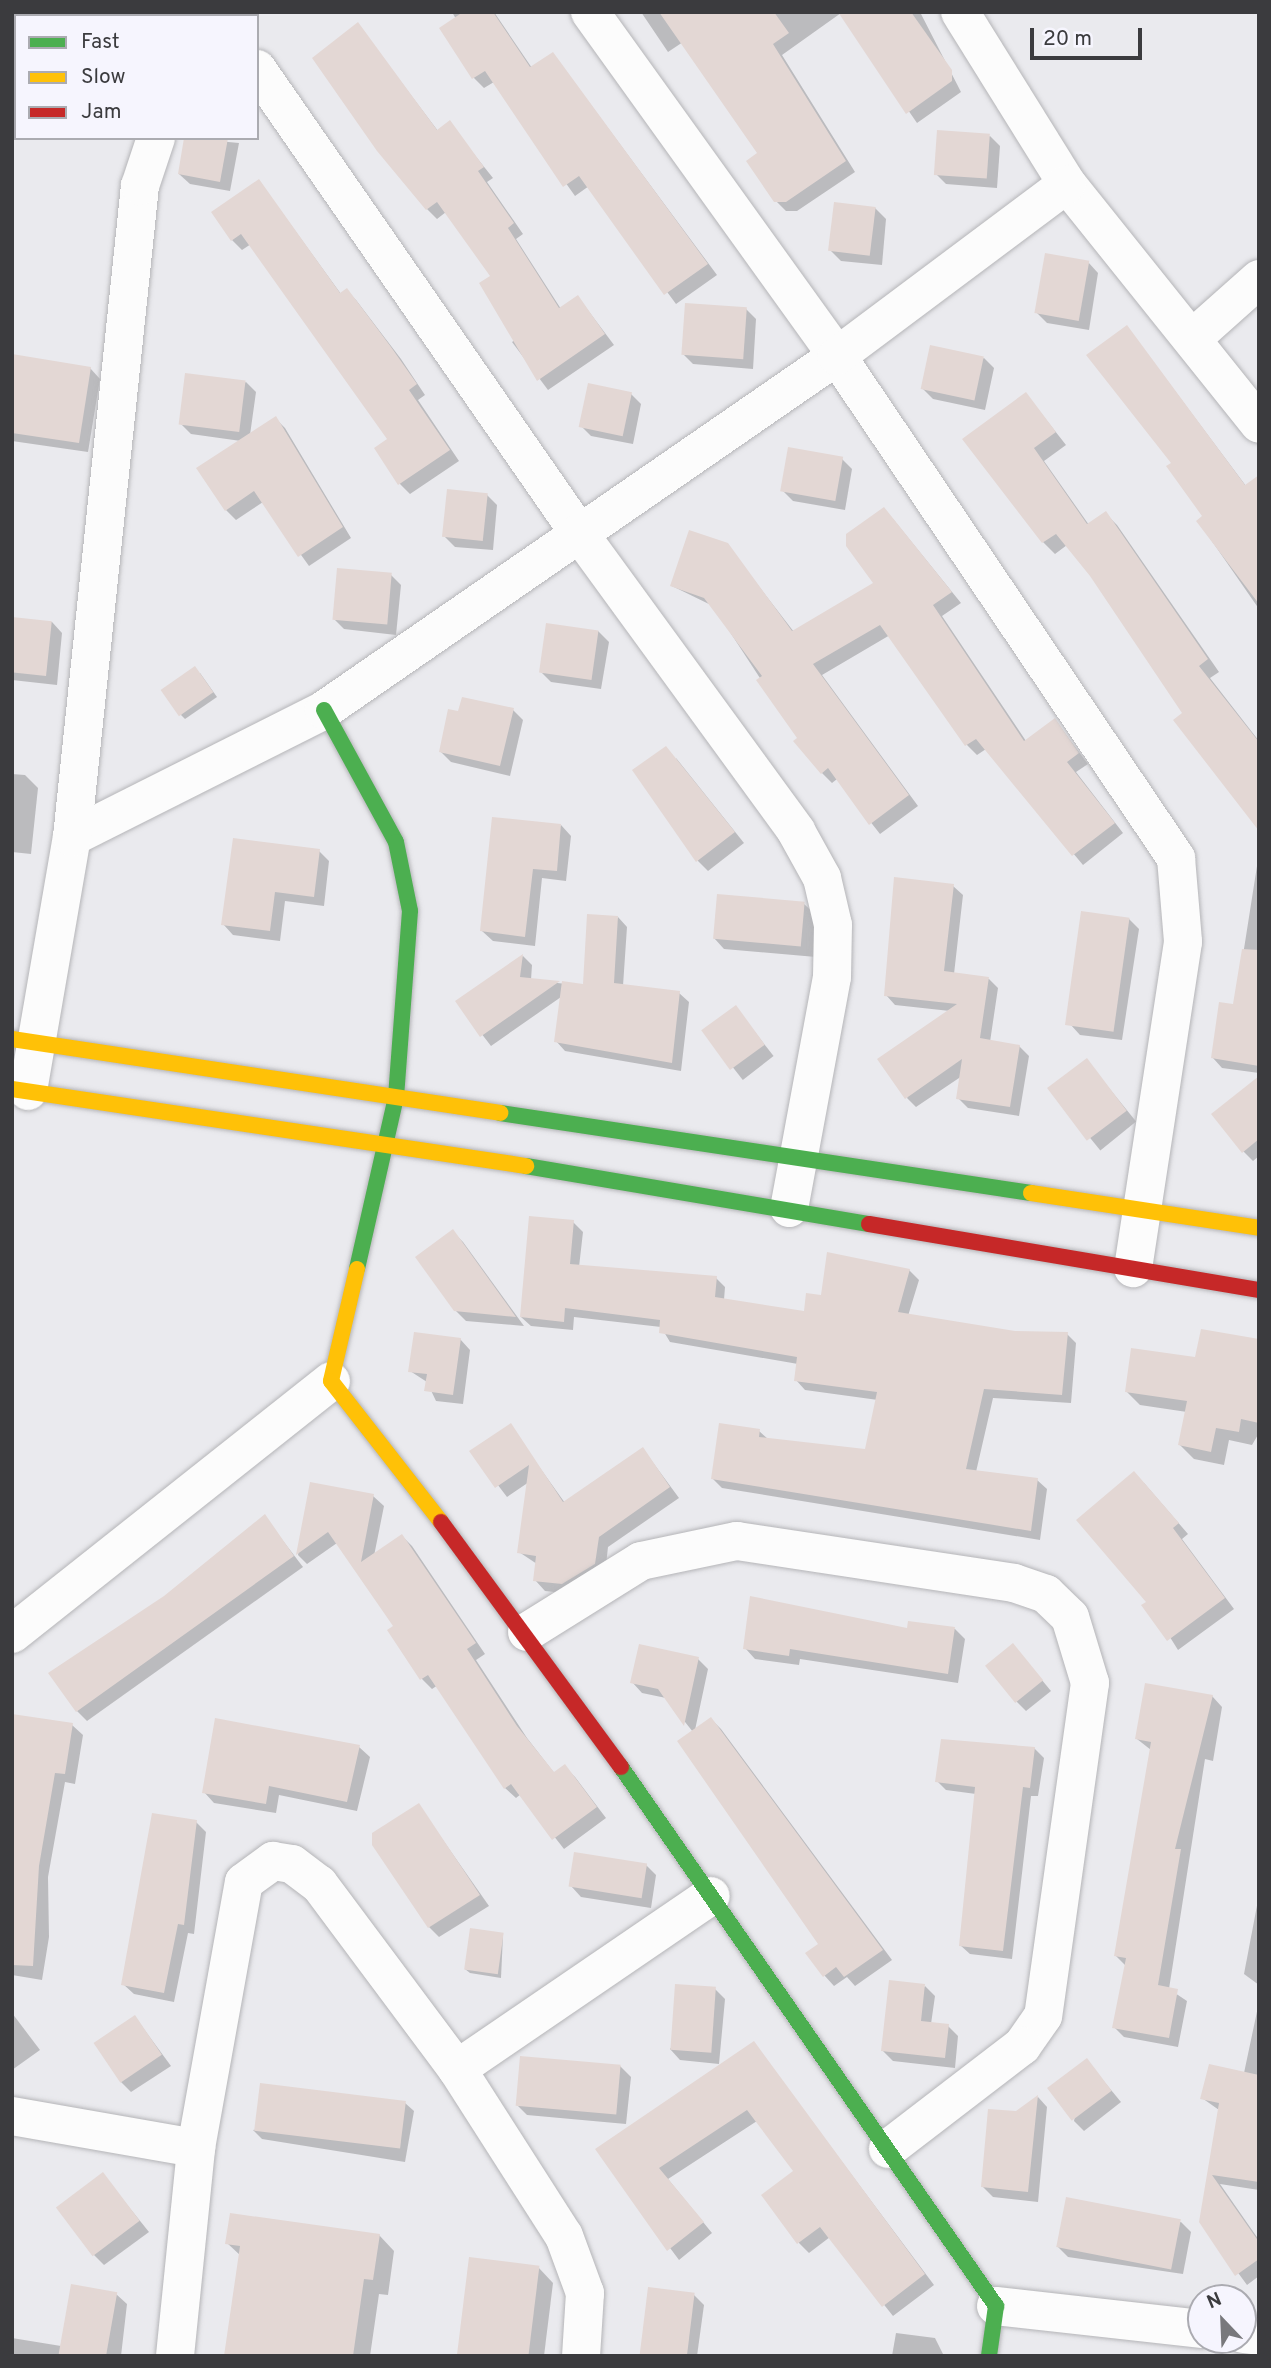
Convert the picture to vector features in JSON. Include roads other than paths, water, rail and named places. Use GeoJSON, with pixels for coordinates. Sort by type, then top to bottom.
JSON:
{"type":"FeatureCollection","features":[{"type":"Feature","properties":{"kind":"street"},"geometry":{"type":"LineString","coordinates":[[590,12],[837,356],[1176,858],[1183,942],[1133,1268]]}},
{"type":"Feature","properties":{"kind":"street"},"geometry":{"type":"LineString","coordinates":[[978,18],[1067,184],[1194,337],[1259,424]]}},
{"type":"Feature","properties":{"kind":"street"},"geometry":{"type":"LineString","coordinates":[[259,72],[579,533],[796,831],[822,878],[833,925],[832,977],[789,1208]]}},
{"type":"Feature","properties":{"kind":"street"},"geometry":{"type":"LineString","coordinates":[[155,140],[140,186],[72,837],[27,1042],[20,1090],[387,1143],[789,1208],[1259,1290]]}},
{"type":"Feature","properties":{"kind":"street"},"geometry":{"type":"LineString","coordinates":[[72,837],[324,710],[837,356],[1067,184]]}},
{"type":"Feature","properties":{"kind":"street"},"geometry":{"type":"LineString","coordinates":[[1194,337],[1259,279]]}},
{"type":"Feature","properties":{"kind":"street"},"geometry":{"type":"LineString","coordinates":[[12,1634],[331,1381],[396,1097],[410,911],[406,878],[373,794],[324,710]]}},
{"type":"Feature","properties":{"kind":"street"},"geometry":{"type":"LineString","coordinates":[[27,1042],[1259,1228]]}},
{"type":"Feature","properties":{"kind":"street"},"geometry":{"type":"LineString","coordinates":[[331,1381],[527,1632],[996,2306],[989,2356]]}},
{"type":"Feature","properties":{"kind":"street"},"geometry":{"type":"LineString","coordinates":[[527,1632],[641,1561],[737,1541],[1014,1583],[1046,1594],[1070,1617],[1090,1683],[1043,2016],[1022,2046],[888,2149]]}},
{"type":"Feature","properties":{"kind":"street"},"geometry":{"type":"LineString","coordinates":[[175,2356],[196,2148],[244,1882],[273,1861],[292,1864],[319,1884],[457,2068],[573,2252],[586,2311],[581,2356]]}},
{"type":"Feature","properties":{"kind":"street"},"geometry":{"type":"LineString","coordinates":[[457,2068],[711,1896]]}},
{"type":"Feature","properties":{"kind":"street"},"geometry":{"type":"LineString","coordinates":[[12,2116],[196,2148]]}},
{"type":"Feature","properties":{"kind":"street"},"geometry":{"type":"LineString","coordinates":[[996,2306],[1187,2327]]}}]}
